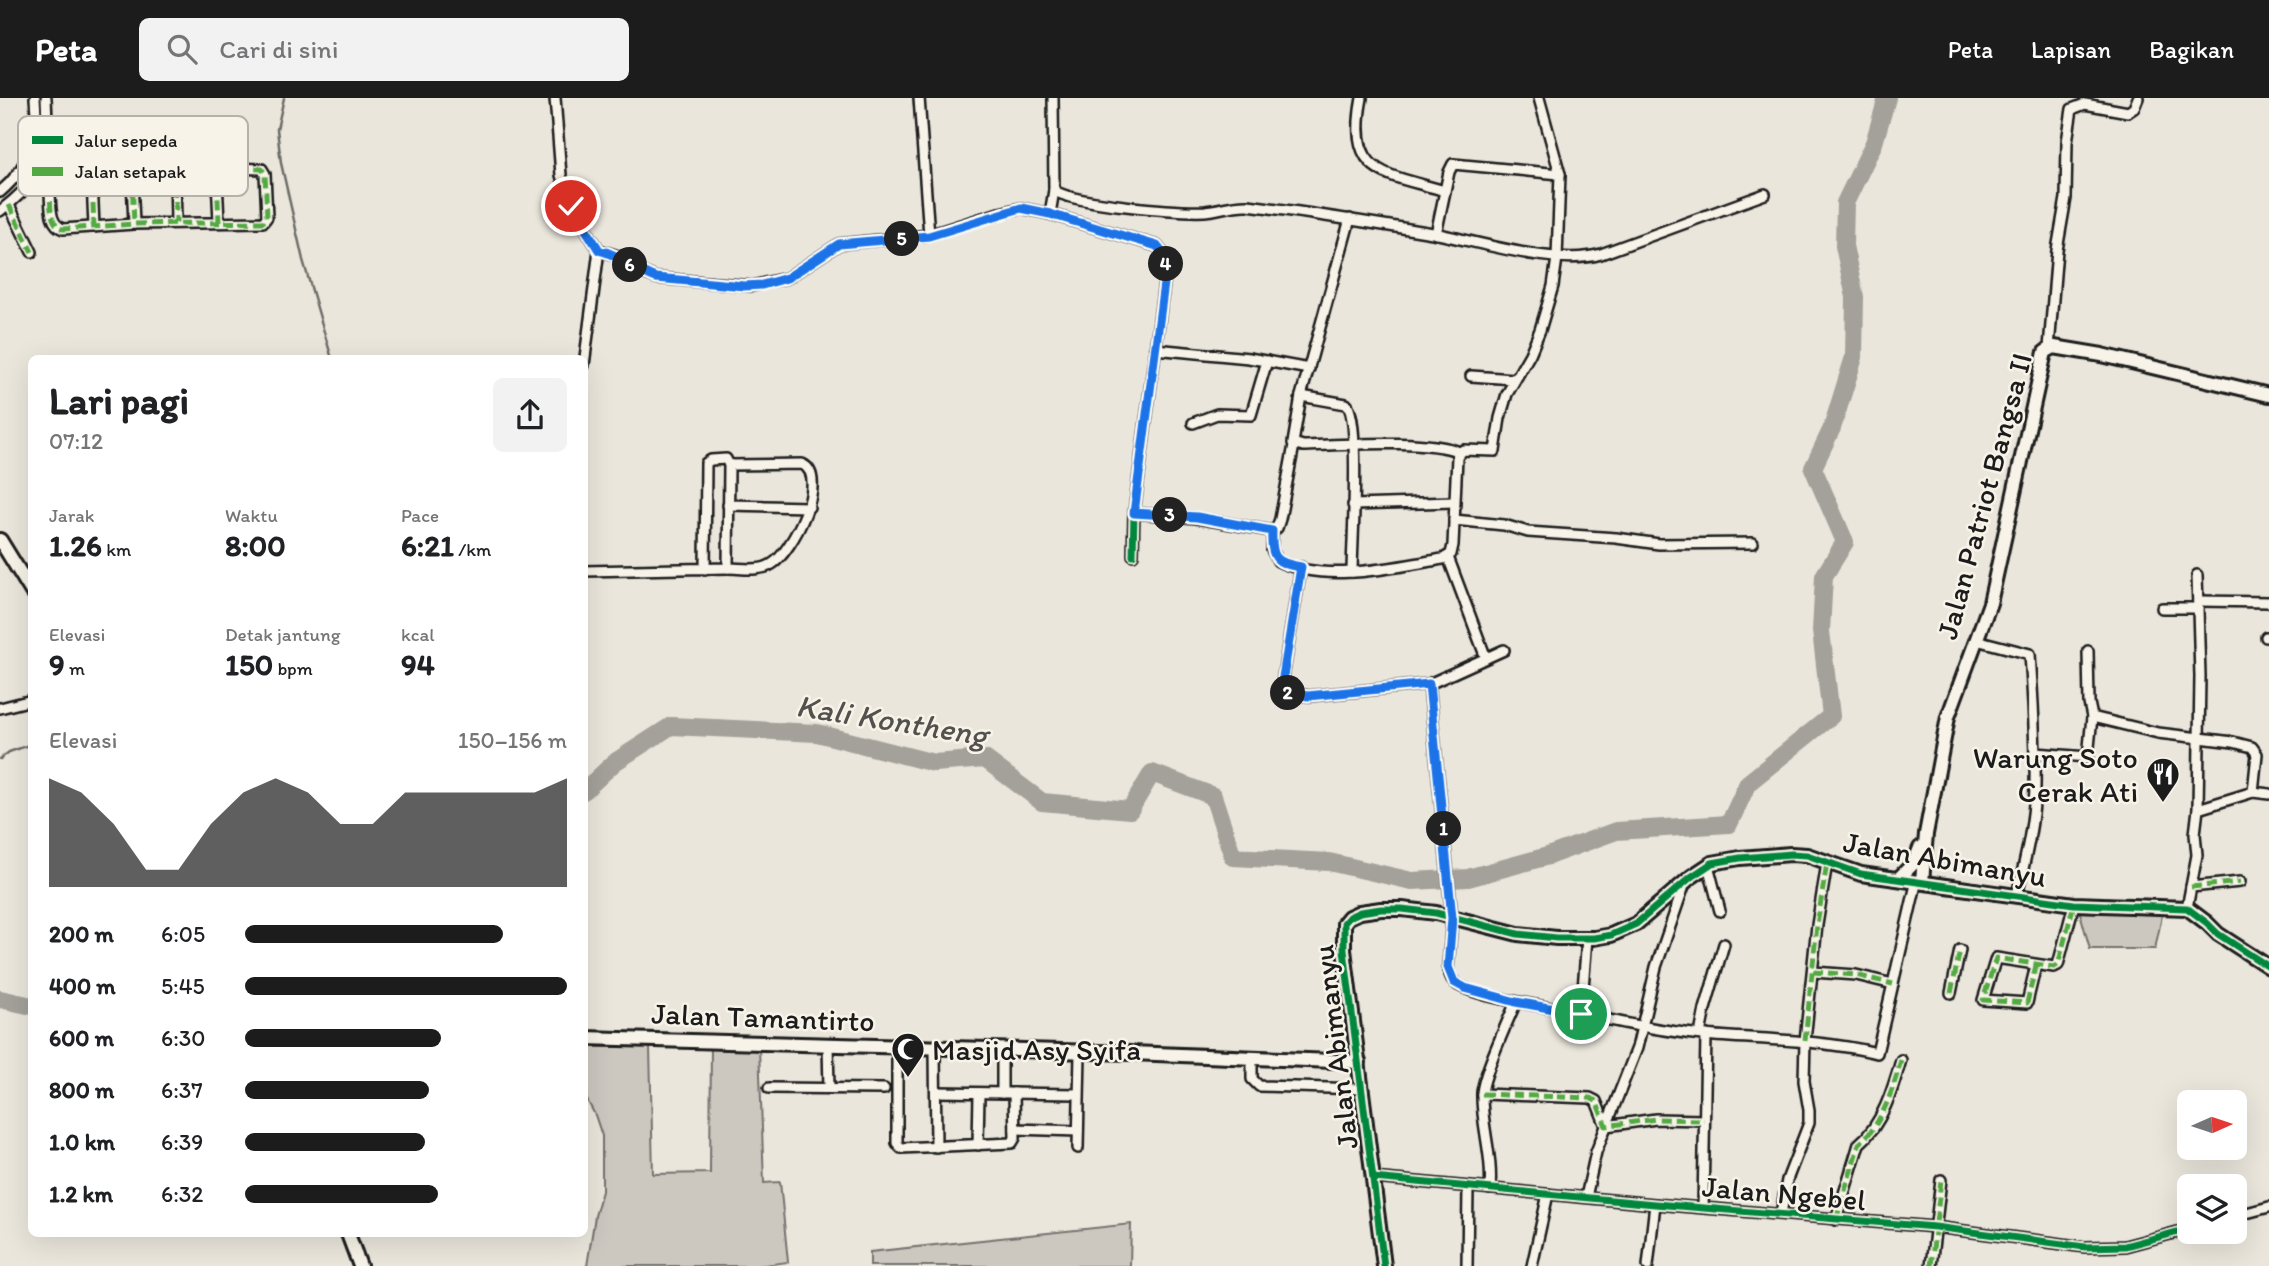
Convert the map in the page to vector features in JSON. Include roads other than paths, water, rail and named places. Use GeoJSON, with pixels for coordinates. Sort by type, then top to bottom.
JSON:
{"type":"FeatureCollection","features":[{"type":"Feature","properties":{"kind":"street"},"geometry":{"type":"LineString","coordinates":[[35,98],[36,116]]}},
{"type":"Feature","properties":{"kind":"street"},"geometry":{"type":"LineString","coordinates":[[45,116],[46,98]]}},
{"type":"Feature","properties":{"kind":"street"},"geometry":{"type":"LineString","coordinates":[[555,98],[561,175],[571,206],[599,250],[585,355]]}},
{"type":"Feature","properties":{"kind":"street"},"geometry":{"type":"LineString","coordinates":[[919,98],[929,236]]}},
{"type":"Feature","properties":{"kind":"street"},"geometry":{"type":"LineString","coordinates":[[1050,214],[1054,190],[1053,98]]}},
{"type":"Feature","properties":{"kind":"street"},"geometry":{"type":"LineString","coordinates":[[1362,98],[1359,138],[1369,163],[1385,173],[1445,191]]}},
{"type":"Feature","properties":{"kind":"street"},"geometry":{"type":"LineString","coordinates":[[1294,445],[1444,447],[1459,452],[1495,451],[1503,405],[1514,379],[1535,343],[1553,286],[1557,258],[1560,174],[1539,98]]}},
{"type":"Feature","properties":{"kind":"street"},"geometry":{"type":"LineString","coordinates":[[2049,348],[2057,250],[2066,198],[2067,142],[2072,109],[2085,104],[2128,112],[2134,108],[2138,98]]}},
{"type":"Feature","properties":{"kind":"street"},"geometry":{"type":"LineString","coordinates":[[1436,234],[1450,168],[1456,163],[1560,174]]}},
{"type":"Feature","properties":{"kind":"street"},"geometry":{"type":"LineString","coordinates":[[50,196],[55,225],[63,229],[134,224],[263,222],[267,220],[265,174],[262,169],[248,169]]}},
{"type":"Feature","properties":{"kind":"street"},"geometry":{"type":"LineString","coordinates":[[0,192],[12,182],[18,172]]}},
{"type":"Feature","properties":{"kind":"street"},"geometry":{"type":"LineString","coordinates":[[1054,190],[1080,199],[1130,206],[1206,211],[1238,204],[1350,219],[1557,258],[1586,258],[1601,254],[1765,194]]}},
{"type":"Feature","properties":{"kind":"street"},"geometry":{"type":"LineString","coordinates":[[18,194],[4,208],[32,252]]}},
{"type":"Feature","properties":{"kind":"street"},"geometry":{"type":"LineString","coordinates":[[93,196],[94,227]]}},
{"type":"Feature","properties":{"kind":"street"},"geometry":{"type":"LineString","coordinates":[[133,196],[134,224]]}},
{"type":"Feature","properties":{"kind":"street"},"geometry":{"type":"LineString","coordinates":[[175,196],[176,223]]}},
{"type":"Feature","properties":{"kind":"street"},"geometry":{"type":"LineString","coordinates":[[218,196],[219,222]]}},
{"type":"Feature","properties":{"kind":"street"},"geometry":{"type":"LineString","coordinates":[[599,250],[618,256],[656,278],[744,286],[762,285],[787,278],[839,244],[929,236],[1011,209],[1026,208],[1144,241],[1161,249],[1166,268],[1134,513],[1133,555]]}},
{"type":"Feature","properties":{"kind":"street"},"geometry":{"type":"LineString","coordinates":[[1134,513],[1197,517],[1272,531],[1277,528],[1301,396],[1350,219]]}},
{"type":"Feature","properties":{"kind":"street","name":"Jalan Patriot Bangsa II"},"geometry":{"type":"LineString","coordinates":[[1926,834],[1948,717],[1990,603],[2045,352],[2049,348],[2058,347],[2102,355],[2269,395]]}},
{"type":"Feature","properties":{"kind":"street"},"geometry":{"type":"LineString","coordinates":[[1155,349],[1267,361],[1309,369]]}},
{"type":"Feature","properties":{"kind":"street"},"geometry":{"type":"LineString","coordinates":[[1194,423],[1217,414],[1251,415],[1267,361]]}},
{"type":"Feature","properties":{"kind":"street"},"geometry":{"type":"LineString","coordinates":[[1471,376],[1514,379]]}},
{"type":"Feature","properties":{"kind":"street"},"geometry":{"type":"LineString","coordinates":[[1301,396],[1350,405],[1355,445],[1352,572]]}},
{"type":"Feature","properties":{"kind":"street"},"geometry":{"type":"LineString","coordinates":[[1448,557],[1452,550],[1456,463],[1459,452]]}},
{"type":"Feature","properties":{"kind":"street"},"geometry":{"type":"LineString","coordinates":[[705,569],[706,463],[725,459],[729,464],[728,568]]}},
{"type":"Feature","properties":{"kind":"street"},"geometry":{"type":"LineString","coordinates":[[588,570],[760,568],[775,563],[804,519],[809,507],[813,476],[806,466],[797,463],[729,464]]}},
{"type":"Feature","properties":{"kind":"street"},"geometry":{"type":"LineString","coordinates":[[1353,505],[1454,502]]}},
{"type":"Feature","properties":{"kind":"street"},"geometry":{"type":"LineString","coordinates":[[728,505],[809,507]]}},
{"type":"Feature","properties":{"kind":"street"},"geometry":{"type":"LineString","coordinates":[[1454,520],[1504,525],[1528,532],[1616,538],[1650,544],[1754,543]]}},
{"type":"Feature","properties":{"kind":"street"},"geometry":{"type":"LineString","coordinates":[[1272,531],[1275,558],[1282,563],[1327,573],[1352,572],[1448,557]]}},
{"type":"Feature","properties":{"kind":"street"},"geometry":{"type":"LineString","coordinates":[[0,540],[28,586]]}},
{"type":"Feature","properties":{"kind":"street"},"geometry":{"type":"LineString","coordinates":[[1448,557],[1486,658]]}},
{"type":"Feature","properties":{"kind":"street"},"geometry":{"type":"LineString","coordinates":[[1301,567],[1283,677],[1287,693],[1308,696],[1429,684],[1504,650]]}},
{"type":"Feature","properties":{"kind":"street"},"geometry":{"type":"LineString","coordinates":[[2197,575],[2198,737],[2194,834],[2197,855],[2187,908],[2218,934],[2269,967]]}},
{"type":"Feature","properties":{"kind":"street"},"geometry":{"type":"LineString","coordinates":[[2162,608],[2269,602]]}},
{"type":"Feature","properties":{"kind":"street"},"geometry":{"type":"LineString","coordinates":[[1976,640],[2030,654],[2035,711],[2035,790],[2031,828],[2017,895]]}},
{"type":"Feature","properties":{"kind":"street"},"geometry":{"type":"LineString","coordinates":[[2035,753],[2088,757],[2092,717],[2088,651]]}},
{"type":"Feature","properties":{"kind":"street"},"geometry":{"type":"LineString","coordinates":[[1429,684],[1452,918],[1448,967],[1454,982],[1465,988],[1516,1002],[1642,1028],[1703,1035],[1829,1043],[1877,1053],[1919,881],[1926,834]]}},
{"type":"Feature","properties":{"kind":"street"},"geometry":{"type":"LineString","coordinates":[[0,708],[28,701]]}},
{"type":"Feature","properties":{"kind":"street"},"geometry":{"type":"LineString","coordinates":[[2092,717],[2131,728],[2233,742],[2255,749],[2257,754],[2253,792]]}},
{"type":"Feature","properties":{"kind":"street"},"geometry":{"type":"LineString","coordinates":[[2197,810],[2253,792],[2269,794]]}},
{"type":"Feature","properties":{"kind":"street"},"geometry":{"type":"LineString","coordinates":[[1899,878],[1914,863],[1926,834]]}},
{"type":"Feature","properties":{"kind":"street","name":"Jalan Abimanyu"},"geometry":{"type":"LineString","coordinates":[[1384,1266],[1344,950],[1343,927],[1346,919],[1360,912],[1392,908],[1427,911],[1518,934],[1587,938],[1611,935],[1636,924],[1708,865],[1740,858],[1791,854],[1807,855],[1861,874],[2074,904],[2187,908]]}},
{"type":"Feature","properties":{"kind":"street"},"geometry":{"type":"LineString","coordinates":[[1781,1214],[1787,1180],[1809,1123],[1804,1081],[1805,1041],[1817,925],[1827,863]]}},
{"type":"Feature","properties":{"kind":"street"},"geometry":{"type":"LineString","coordinates":[[1708,865],[1720,911]]}},
{"type":"Feature","properties":{"kind":"street"},"geometry":{"type":"LineString","coordinates":[[1586,1197],[1592,1165],[1633,1059],[1656,967],[1685,882]]}},
{"type":"Feature","properties":{"kind":"street"},"geometry":{"type":"LineString","coordinates":[[2191,887],[2240,882]]}},
{"type":"Feature","properties":{"kind":"street"},"geometry":{"type":"LineString","coordinates":[[2036,965],[2026,1003],[1979,1000],[1996,958],[2054,967],[2058,964],[2074,904]]}},
{"type":"Feature","properties":{"kind":"street"},"geometry":{"type":"LineString","coordinates":[[1581,1014],[1587,938]]}},
{"type":"Feature","properties":{"kind":"street"},"geometry":{"type":"LineString","coordinates":[[1703,1208],[1705,1009],[1724,944]]}},
{"type":"Feature","properties":{"kind":"street"},"geometry":{"type":"LineString","coordinates":[[1951,993],[1960,950]]}},
{"type":"Feature","properties":{"kind":"street"},"geometry":{"type":"LineString","coordinates":[[1813,972],[1856,975],[1893,984]]}},
{"type":"Feature","properties":{"kind":"street"},"geometry":{"type":"LineString","coordinates":[[1490,1189],[1491,1165],[1483,1084],[1516,1002]]}},
{"type":"Feature","properties":{"kind":"street","name":"Jalan Tamantirto"},"geometry":{"type":"LineString","coordinates":[[588,1038],[1359,1062]]}},
{"type":"Feature","properties":{"kind":"street"},"geometry":{"type":"LineString","coordinates":[[828,1045],[829,1088]]}},
{"type":"Feature","properties":{"kind":"street"},"geometry":{"type":"LineString","coordinates":[[897,1048],[897,1145],[905,1148],[1012,1143],[1015,1140],[1014,1093]]}},
{"type":"Feature","properties":{"kind":"street"},"geometry":{"type":"LineString","coordinates":[[935,1049],[936,1147]]}},
{"type":"Feature","properties":{"kind":"street"},"geometry":{"type":"LineString","coordinates":[[1002,1051],[1002,1093]]}},
{"type":"Feature","properties":{"kind":"street"},"geometry":{"type":"LineString","coordinates":[[1078,1148],[1080,1053]]}},
{"type":"Feature","properties":{"kind":"street"},"geometry":{"type":"LineString","coordinates":[[1252,1057],[1252,1079],[1259,1086],[1363,1089]]}},
{"type":"Feature","properties":{"kind":"street"},"geometry":{"type":"LineString","coordinates":[[1836,1220],[1859,1144],[1867,1137],[1880,1116],[1894,1087],[1901,1060]]}},
{"type":"Feature","properties":{"kind":"street"},"geometry":{"type":"LineString","coordinates":[[769,1088],[884,1089]]}},
{"type":"Feature","properties":{"kind":"street"},"geometry":{"type":"LineString","coordinates":[[936,1092],[1078,1094]]}},
{"type":"Feature","properties":{"kind":"street"},"geometry":{"type":"LineString","coordinates":[[978,1145],[979,1093]]}},
{"type":"Feature","properties":{"kind":"street"},"geometry":{"type":"LineString","coordinates":[[1482,1094],[1590,1098],[1596,1101],[1606,1126]]}},
{"type":"Feature","properties":{"kind":"street"},"geometry":{"type":"LineString","coordinates":[[1606,1126],[1656,1119],[1704,1119]]}},
{"type":"Feature","properties":{"kind":"street"},"geometry":{"type":"LineString","coordinates":[[1015,1129],[1078,1131]]}},
{"type":"Feature","properties":{"kind":"street","name":"Jalan Ngebel"},"geometry":{"type":"LineString","coordinates":[[1373,1178],[1935,1227],[2108,1248],[2177,1232]]}},
{"type":"Feature","properties":{"kind":"street"},"geometry":{"type":"LineString","coordinates":[[1931,1266],[1941,1180]]}},
{"type":"Feature","properties":{"kind":"street"},"geometry":{"type":"LineString","coordinates":[[1467,1266],[1468,1187]]}},
{"type":"Feature","properties":{"kind":"street"},"geometry":{"type":"LineString","coordinates":[[1532,1266],[1548,1194]]}},
{"type":"Feature","properties":{"kind":"street"},"geometry":{"type":"LineString","coordinates":[[1648,1266],[1655,1204]]}},
{"type":"Feature","properties":{"kind":"street"},"geometry":{"type":"LineString","coordinates":[[2247,1213],[2269,1207]]}},
{"type":"Feature","properties":{"kind":"street"},"geometry":{"type":"LineString","coordinates":[[349,1237],[360,1266]]}},
{"type":"Feature","properties":{"kind":"waterway"},"geometry":{"type":"LineString","coordinates":[[284,98],[277,129],[281,163],[303,260],[331,355]]}},
{"type":"Feature","properties":{"kind":"waterway","name":"Kali Kontheng"},"geometry":{"type":"LineString","coordinates":[[588,787],[615,762],[671,726],[817,733],[934,763],[985,759],[1042,802],[1130,810],[1152,773],[1213,796],[1233,857],[1329,862],[1412,881],[1468,878],[1548,856],[1616,831],[1729,824],[1748,783],[1831,716],[1821,631],[1824,576],[1845,542],[1813,468],[1832,428],[1854,357],[1855,297],[1844,246],[1845,203],[1874,143],[1887,98]]}},
{"type":"Feature","properties":{"kind":"waterway"},"geometry":{"type":"LineString","coordinates":[[0,759],[9,752],[28,745]]}},
{"type":"Feature","properties":{"kind":"waterway","name":"Kali Kontheng"},"geometry":{"type":"LineString","coordinates":[[0,999],[28,1005]]}},
{"type":"Feature","properties":{"kind":"place","name":"Warung Soto Cerak Ati"},"geometry":{"type":"Point","coordinates":[2163,804]}},
{"type":"Feature","properties":{"kind":"place","name":"Masjid Asy Syifa"},"geometry":{"type":"Point","coordinates":[908,1079]}}]}
